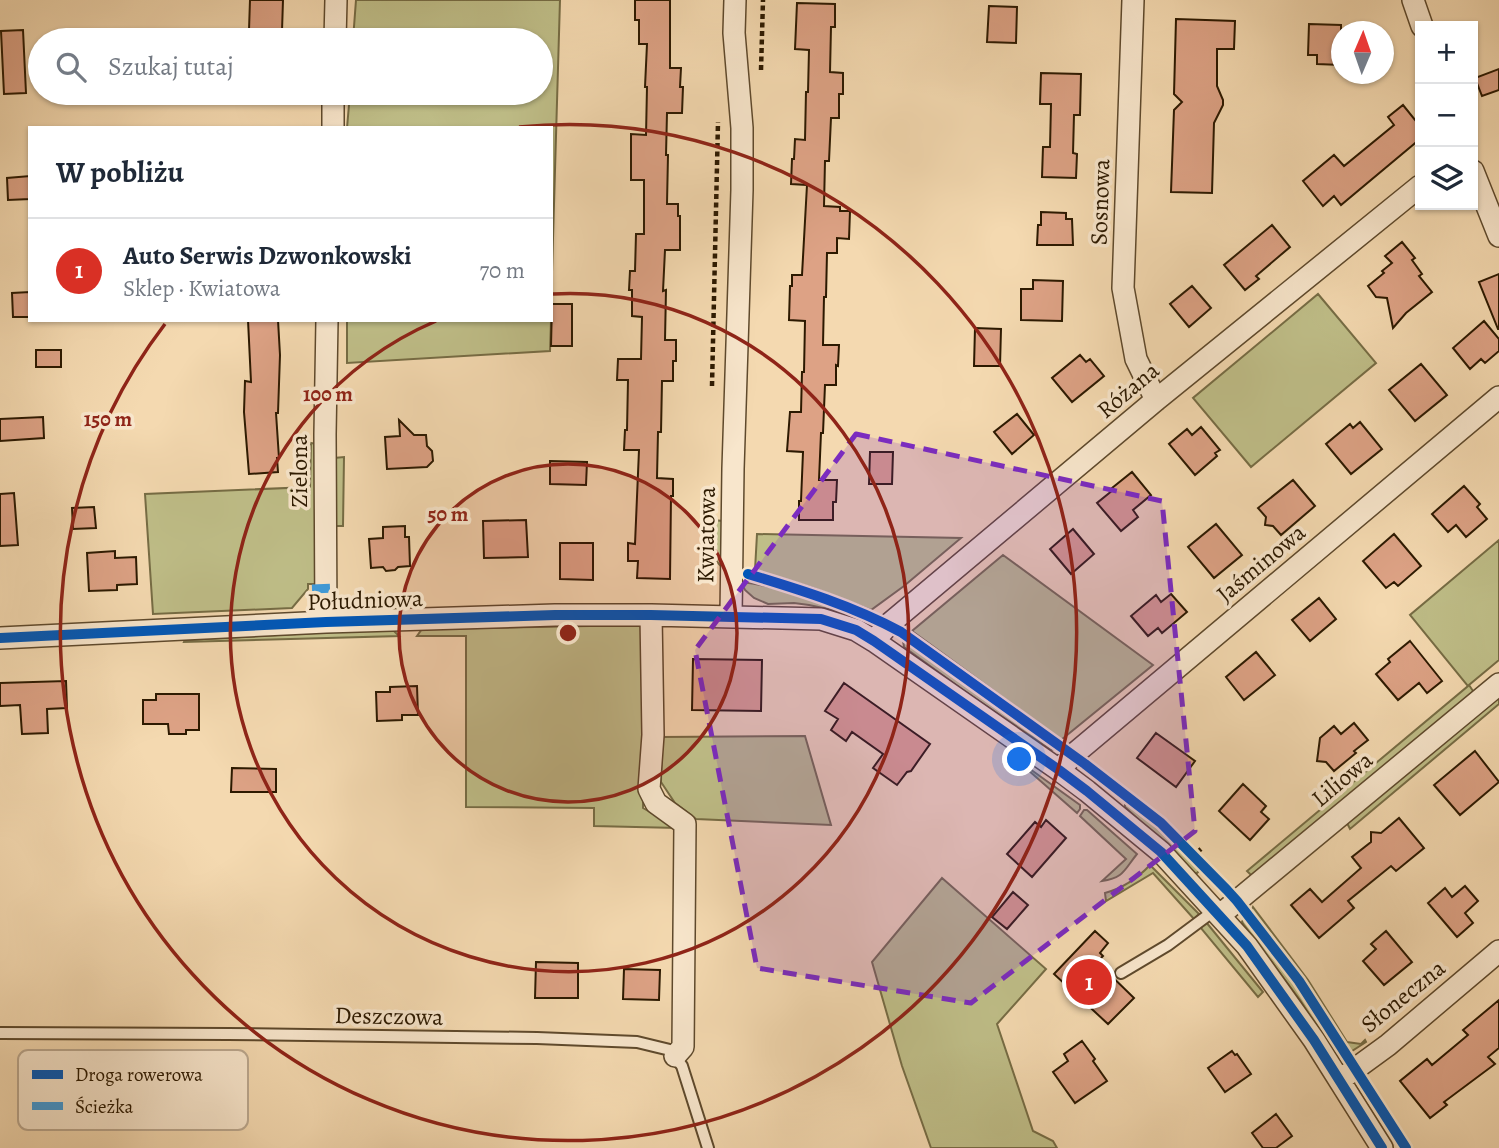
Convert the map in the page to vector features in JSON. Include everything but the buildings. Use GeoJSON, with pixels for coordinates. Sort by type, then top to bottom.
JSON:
{"type":"FeatureCollection","features":[{"type":"Feature","properties":{"kind":"street"},"geometry":{"type":"LineString","coordinates":[[335,28],[336,0]]}},
{"type":"Feature","properties":{"kind":"street","name":"Kwiatowa"},"geometry":{"type":"LineString","coordinates":[[735,0],[734,33],[742,128],[742,190],[733,469],[732,616],[821,619],[856,630],[1087,791],[1161,852],[1247,946],[1314,1040],[1382,1148]]}},
{"type":"Feature","properties":{"kind":"street","name":"Sosnowa"},"geometry":{"type":"LineString","coordinates":[[1133,0],[1123,288],[1136,359],[1156,400]]}},
{"type":"Feature","properties":{"kind":"street"},"geometry":{"type":"LineString","coordinates":[[1413,0],[1420,21]]}},
{"type":"Feature","properties":{"kind":"street"},"geometry":{"type":"LineString","coordinates":[[332,126],[333,105]]}},
{"type":"Feature","properties":{"kind":"street"},"geometry":{"type":"LineString","coordinates":[[1478,184],[1499,236]]}},
{"type":"Feature","properties":{"kind":"street","name":"Różana"},"geometry":{"type":"LineString","coordinates":[[874,641],[888,625],[1156,400],[1415,190]]}},
{"type":"Feature","properties":{"kind":"street","name":"Zielona"},"geometry":{"type":"LineString","coordinates":[[326,622],[327,322]]}},
{"type":"Feature","properties":{"kind":"street","name":"Jaśminowa"},"geometry":{"type":"LineString","coordinates":[[1059,770],[1073,755],[1499,397]]}},
{"type":"Feature","properties":{"kind":"street","name":"Południowa"},"geometry":{"type":"LineString","coordinates":[[0,638],[326,622],[555,615],[732,616]]}},
{"type":"Feature","properties":{"kind":"street"},"geometry":{"type":"LineString","coordinates":[[651,615],[653,735],[649,789],[656,803],[685,824],[683,1047],[675,1056]]}},
{"type":"Feature","properties":{"kind":"street","name":"Liliowa"},"geometry":{"type":"LineString","coordinates":[[1217,913],[1499,684]]}},
{"type":"Feature","properties":{"kind":"street","name":"Słoneczna"},"geometry":{"type":"LineString","coordinates":[[1340,1080],[1388,1045],[1499,951]]}},
{"type":"Feature","properties":{"kind":"lane"},"geometry":{"type":"LineString","coordinates":[[1121,973],[1217,913]]}},
{"type":"Feature","properties":{"kind":"lane","name":"Deszczowa"},"geometry":{"type":"LineString","coordinates":[[0,1033],[612,1041],[637,1042],[670,1049],[675,1056]]}},
{"type":"Feature","properties":{"kind":"lane"},"geometry":{"type":"LineString","coordinates":[[675,1056],[682,1066],[708,1148]]}},
{"type":"Feature","properties":{"kind":"path"},"geometry":{"type":"LineString","coordinates":[[712,394],[718,116]]}},
{"type":"Feature","properties":{"kind":"path"},"geometry":{"type":"LineString","coordinates":[[1192,856],[1201,849]]}},
{"type":"Feature","properties":{"kind":"highlighted area"},"geometry":{"type":"Polygon","coordinates":[[[856,434],[1162,501],[1195,831],[971,1003],[757,968],[695,650],[856,434]]]}},
{"type":"Feature","properties":{"kind":"shaded area"},"geometry":{"type":"Polygon","coordinates":[[[356,0],[560,0],[553,238],[553,126],[347,126],[349,105],[553,105],[553,28],[354,28],[356,0]]]}},
{"type":"Feature","properties":{"kind":"shaded area"},"geometry":{"type":"Polygon","coordinates":[[[1318,294],[1376,363],[1251,467],[1193,398],[1318,294]]]}},
{"type":"Feature","properties":{"kind":"shaded area"},"geometry":{"type":"Polygon","coordinates":[[[347,322],[551,322],[550,351],[347,363],[347,322]]]}},
{"type":"Feature","properties":{"kind":"shaded area"},"geometry":{"type":"Polygon","coordinates":[[[311,443],[317,444],[316,584],[308,584],[308,589],[292,608],[153,614],[145,494],[310,487],[311,443]]]}},
{"type":"Feature","properties":{"kind":"shaded area"},"geometry":{"type":"Polygon","coordinates":[[[344,457],[343,526],[333,526],[334,458],[344,457]]]}},
{"type":"Feature","properties":{"kind":"shaded area"},"geometry":{"type":"Polygon","coordinates":[[[712,520],[723,521],[723,568],[710,555],[712,520]]]}},
{"type":"Feature","properties":{"kind":"shaded area"},"geometry":{"type":"Polygon","coordinates":[[[757,534],[961,538],[871,610],[755,570],[757,534]]]}},
{"type":"Feature","properties":{"kind":"shaded area"},"geometry":{"type":"Polygon","coordinates":[[[1499,540],[1499,660],[1469,685],[1475,694],[1252,876],[1247,871],[1468,686],[1410,615],[1499,540]]]}},
{"type":"Feature","properties":{"kind":"shaded area"},"geometry":{"type":"Polygon","coordinates":[[[1003,555],[1153,665],[1061,740],[912,631],[1003,555]]]}},
{"type":"Feature","properties":{"kind":"shaded area"},"geometry":{"type":"Polygon","coordinates":[[[741,582],[789,592],[867,620],[809,605],[768,604],[754,598],[741,582]]]}},
{"type":"Feature","properties":{"kind":"shaded area"},"geometry":{"type":"Polygon","coordinates":[[[644,625],[643,808],[678,828],[594,826],[594,808],[466,807],[466,636],[417,636],[422,629],[644,625]]]}},
{"type":"Feature","properties":{"kind":"shaded area"},"geometry":{"type":"Polygon","coordinates":[[[392,629],[399,636],[184,642],[185,640],[392,629]]]}},
{"type":"Feature","properties":{"kind":"shaded area"},"geometry":{"type":"Polygon","coordinates":[[[903,641],[1056,749],[1051,750],[963,690],[904,647],[903,641]]]}},
{"type":"Feature","properties":{"kind":"shaded area"},"geometry":{"type":"Polygon","coordinates":[[[1499,691],[1499,704],[1350,829],[1345,819],[1499,691]]]}},
{"type":"Feature","properties":{"kind":"shaded area"},"geometry":{"type":"Polygon","coordinates":[[[805,736],[831,825],[696,819],[675,803],[661,782],[662,737],[805,736]]]}},
{"type":"Feature","properties":{"kind":"shaded area"},"geometry":{"type":"Polygon","coordinates":[[[1028,770],[1080,805],[1077,813],[1028,770]]]}},
{"type":"Feature","properties":{"kind":"shaded area"},"geometry":{"type":"Polygon","coordinates":[[[1125,801],[1200,870],[1196,874],[1125,807],[1125,801]]]}},
{"type":"Feature","properties":{"kind":"shaded area"},"geometry":{"type":"Polygon","coordinates":[[[1084,810],[1137,854],[1115,878],[1102,881],[1126,859],[1080,816],[1084,810]]]}},
{"type":"Feature","properties":{"kind":"shaded area"},"geometry":{"type":"Polygon","coordinates":[[[1150,865],[1199,914],[1194,919],[1153,873],[1106,901],[1105,893],[1129,882],[1150,865]]]}},
{"type":"Feature","properties":{"kind":"shaded area"},"geometry":{"type":"Polygon","coordinates":[[[942,878],[1046,969],[997,1024],[1033,1131],[1053,1141],[1057,1148],[931,1148],[902,1066],[872,962],[942,878]]]}},
{"type":"Feature","properties":{"kind":"shaded area"},"geometry":{"type":"Polygon","coordinates":[[[1253,907],[1308,980],[1347,1042],[1366,1042],[1348,1051],[1301,977],[1251,912],[1253,907]]]}},
{"type":"Feature","properties":{"kind":"shaded area"},"geometry":{"type":"Polygon","coordinates":[[[1244,918],[1308,1003],[1341,1057],[1334,1054],[1300,1000],[1242,922],[1244,918]]]}},
{"type":"Feature","properties":{"kind":"shaded area"},"geometry":{"type":"Polygon","coordinates":[[[1206,922],[1263,992],[1258,997],[1200,927],[1206,922]]]}},
{"type":"Feature","properties":{"kind":"marked path"},"geometry":{"type":"LineString","coordinates":[[312,589],[337,588]]}},
{"type":"Feature","properties":{"kind":"cycle path"},"geometry":{"type":"LineString","coordinates":[[748,574],[845,606],[901,632],[1085,764],[1161,823],[1237,901],[1299,981],[1406,1148]]}},
{"type":"Feature","properties":{"kind":"cycle path"},"geometry":{"type":"LineString","coordinates":[[0,638],[326,622],[555,615],[821,619],[856,630],[1059,770],[1161,852],[1247,946],[1314,1040],[1382,1148]]}},
{"type":"Feature","properties":{"kind":"place","name":"Auto Serwis Dzwonkowski"},"geometry":{"type":"Point","coordinates":[1089,982]}}]}
